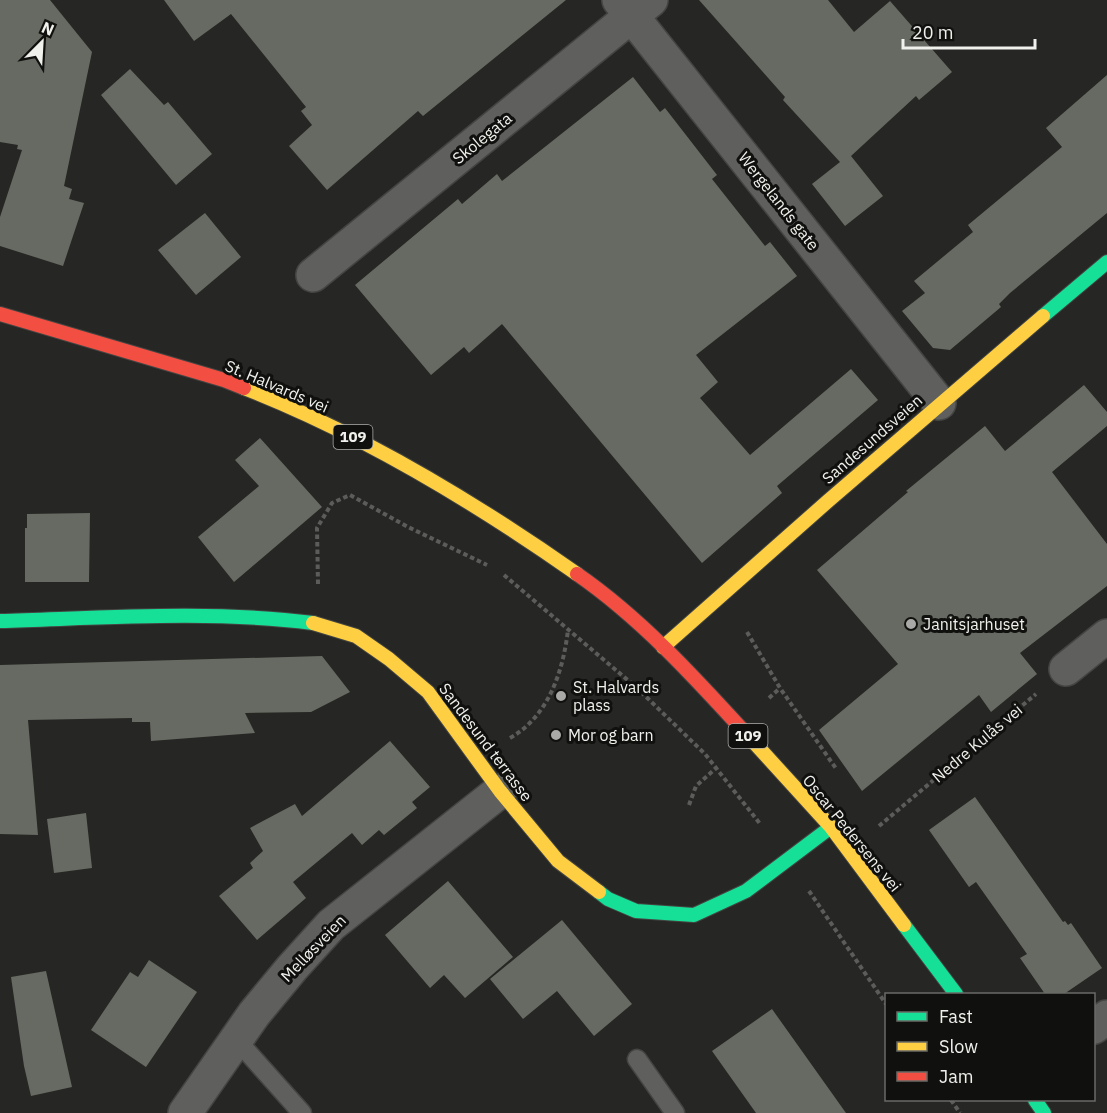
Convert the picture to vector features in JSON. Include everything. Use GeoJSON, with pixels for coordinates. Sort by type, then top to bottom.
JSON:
{"type":"FeatureCollection","features":[{"type":"Feature","properties":{"kind":"street","name":"Skolegata"},"geometry":{"type":"LineString","coordinates":[[313,275],[634,5]]}},
{"type":"Feature","properties":{"kind":"street","name":"Wergelands gate"},"geometry":{"type":"LineString","coordinates":[[634,5],[939,403]]}},
{"type":"Feature","properties":{"kind":"street","name":"Sandesundsveien"},"geometry":{"type":"LineString","coordinates":[[663,647],[939,403],[1107,262]]}},
{"type":"Feature","properties":{"kind":"street","name":"St. Halvards vei"},"geometry":{"type":"LineString","coordinates":[[0,314],[224,380],[295,408],[361,441],[450,491],[537,546],[597,588],[663,647]]}},
{"type":"Feature","properties":{"kind":"street","name":"Sandesund terrasse"},"geometry":{"type":"LineString","coordinates":[[0,621],[188,615],[272,618],[319,624],[356,636],[390,659],[428,692],[500,791],[558,861],[608,899],[636,910],[694,915],[746,891],[831,827]]}},
{"type":"Feature","properties":{"kind":"street"},"geometry":{"type":"LineString","coordinates":[[1066,669],[1107,636]]}},
{"type":"Feature","properties":{"kind":"street","name":"Oscar Pedersens vei"},"geometry":{"type":"LineString","coordinates":[[663,647],[831,827],[955,993]]}},
{"type":"Feature","properties":{"kind":"street","name":"Melløsveien"},"geometry":{"type":"LineString","coordinates":[[185,1113],[236,1039],[284,977],[332,925],[500,791]]}},
{"type":"Feature","properties":{"kind":"street"},"geometry":{"type":"LineString","coordinates":[[1095,1026],[1107,1017]]}},
{"type":"Feature","properties":{"kind":"lane"},"geometry":{"type":"LineString","coordinates":[[236,1039],[302,1113]]}},
{"type":"Feature","properties":{"kind":"lane"},"geometry":{"type":"LineString","coordinates":[[637,1059],[675,1113]]}},
{"type":"Feature","properties":{"kind":"path"},"geometry":{"type":"LineString","coordinates":[[319,624],[317,528],[332,503],[350,495],[493,568]]}},
{"type":"Feature","properties":{"kind":"path"},"geometry":{"type":"LineString","coordinates":[[501,573],[637,688],[705,754],[761,825]]}},
{"type":"Feature","properties":{"kind":"path"},"geometry":{"type":"LineString","coordinates":[[476,757],[520,732],[550,698],[565,653],[568,629]]}},
{"type":"Feature","properties":{"kind":"path"},"geometry":{"type":"LineString","coordinates":[[747,632],[780,688],[838,772]]}},
{"type":"Feature","properties":{"kind":"path","name":"Nedre Kulås vei"},"geometry":{"type":"LineString","coordinates":[[848,851],[1066,669]]}},
{"type":"Feature","properties":{"kind":"path"},"geometry":{"type":"LineString","coordinates":[[689,805],[696,786],[716,768]]}},
{"type":"Feature","properties":{"kind":"path"},"geometry":{"type":"LineString","coordinates":[[803,881],[885,1003]]}},
{"type":"Feature","properties":{"kind":"building"},"geometry":{"type":"Polygon","coordinates":[[[0,0],[50,0],[92,52],[64,186],[72,189],[69,199],[84,203],[63,266],[0,246],[0,217],[22,150],[17,149],[18,145],[0,142],[0,0]]]}},
{"type":"Feature","properties":{"kind":"building"},"geometry":{"type":"Polygon","coordinates":[[[164,0],[566,0],[423,116],[418,111],[327,190],[289,146],[312,125],[301,111],[306,107],[231,14],[194,41],[164,0]]]}},
{"type":"Feature","properties":{"kind":"building"},"geometry":{"type":"Polygon","coordinates":[[[699,0],[828,0],[854,32],[890,1],[952,72],[919,100],[916,96],[851,156],[883,196],[845,226],[812,184],[840,162],[783,100],[785,97],[699,0]]]}},
{"type":"Feature","properties":{"kind":"building"},"geometry":{"type":"Polygon","coordinates":[[[130,69],[164,105],[168,102],[212,154],[176,185],[101,95],[130,69]]]}},
{"type":"Feature","properties":{"kind":"building"},"geometry":{"type":"Polygon","coordinates":[[[1107,75],[1107,213],[1010,293],[999,304],[1001,307],[950,350],[933,348],[902,311],[925,293],[914,281],[973,232],[968,225],[1062,147],[1046,128],[1107,75]]]}},
{"type":"Feature","properties":{"kind":"building"},"geometry":{"type":"Polygon","coordinates":[[[633,77],[660,112],[665,108],[717,175],[712,179],[765,246],[770,242],[797,276],[696,355],[718,382],[700,398],[750,455],[851,369],[878,400],[777,486],[782,493],[702,563],[502,324],[469,353],[464,347],[431,375],[355,285],[458,199],[462,204],[497,174],[502,181],[633,77]]]}},
{"type":"Feature","properties":{"kind":"building"},"geometry":{"type":"Polygon","coordinates":[[[205,213],[241,257],[196,295],[158,250],[205,213]]]}},
{"type":"Feature","properties":{"kind":"building"},"geometry":{"type":"Polygon","coordinates":[[[1084,385],[1107,412],[1107,426],[1052,472],[1107,544],[1107,586],[1020,653],[1037,674],[991,712],[979,695],[862,791],[819,730],[898,664],[817,570],[908,492],[906,491],[985,426],[1005,451],[1084,385]]]}},
{"type":"Feature","properties":{"kind":"building"},"geometry":{"type":"Polygon","coordinates":[[[260,438],[322,507],[234,582],[198,537],[259,486],[235,460],[260,438]]]}},
{"type":"Feature","properties":{"kind":"building"},"geometry":{"type":"Polygon","coordinates":[[[90,513],[89,582],[25,582],[27,514],[90,513]]]}},
{"type":"Feature","properties":{"kind":"building"},"geometry":{"type":"Polygon","coordinates":[[[322,656],[350,692],[311,712],[245,713],[255,733],[151,741],[150,722],[132,722],[132,718],[28,720],[38,835],[0,834],[0,665],[322,656]]]}},
{"type":"Feature","properties":{"kind":"building"},"geometry":{"type":"Polygon","coordinates":[[[390,741],[430,787],[412,802],[417,808],[384,835],[379,830],[362,845],[352,833],[293,882],[306,898],[257,940],[219,896],[253,868],[250,863],[263,851],[250,828],[295,804],[302,816],[390,741]]]}},
{"type":"Feature","properties":{"kind":"building"},"geometry":{"type":"Polygon","coordinates":[[[975,797],[1063,922],[1065,921],[1068,925],[1071,923],[1102,968],[1065,993],[1044,993],[1020,958],[1027,954],[976,882],[969,887],[929,830],[975,797]]]}},
{"type":"Feature","properties":{"kind":"building"},"geometry":{"type":"Polygon","coordinates":[[[86,813],[92,868],[54,873],[47,819],[86,813]]]}},
{"type":"Feature","properties":{"kind":"building"},"geometry":{"type":"Polygon","coordinates":[[[448,881],[513,957],[465,998],[444,975],[430,988],[385,935],[448,881]]]}},
{"type":"Feature","properties":{"kind":"building"},"geometry":{"type":"Polygon","coordinates":[[[562,920],[632,1004],[594,1036],[557,991],[523,1019],[490,979],[562,920]]]}},
{"type":"Feature","properties":{"kind":"building"},"geometry":{"type":"Polygon","coordinates":[[[149,960],[197,992],[146,1067],[91,1030],[130,972],[138,977],[149,960]]]}},
{"type":"Feature","properties":{"kind":"building"},"geometry":{"type":"Polygon","coordinates":[[[46,971],[72,1087],[31,1096],[24,1066],[11,977],[46,971]]]}},
{"type":"Feature","properties":{"kind":"building"},"geometry":{"type":"Polygon","coordinates":[[[772,1009],[846,1113],[756,1113],[712,1051],[772,1009]]]}},
{"type":"Feature","properties":{"kind":"traffic: fast"},"geometry":{"type":"LineString","coordinates":[[1043,316],[1107,262]]}},
{"type":"Feature","properties":{"kind":"traffic: fast"},"geometry":{"type":"LineString","coordinates":[[0,621],[196,616],[313,623]]}},
{"type":"Feature","properties":{"kind":"traffic: fast"},"geometry":{"type":"LineString","coordinates":[[599,892],[608,899],[636,911],[694,915],[746,891],[831,827]]}},
{"type":"Feature","properties":{"kind":"traffic: fast"},"geometry":{"type":"LineString","coordinates":[[904,925],[955,993]]}},
{"type":"Feature","properties":{"kind":"traffic: fast"},"geometry":{"type":"LineString","coordinates":[[1036,1101],[1044,1113]]}},
{"type":"Feature","properties":{"kind":"traffic: slow"},"geometry":{"type":"LineString","coordinates":[[663,647],[1043,316]]}},
{"type":"Feature","properties":{"kind":"traffic: slow"},"geometry":{"type":"LineString","coordinates":[[244,388],[331,426],[416,471],[498,521],[577,574]]}},
{"type":"Feature","properties":{"kind":"traffic: slow"},"geometry":{"type":"LineString","coordinates":[[313,623],[356,636],[389,659],[428,692],[500,791],[558,861],[599,892]]}},
{"type":"Feature","properties":{"kind":"traffic: slow"},"geometry":{"type":"LineString","coordinates":[[750,738],[831,827],[904,925]]}},
{"type":"Feature","properties":{"kind":"traffic: jam"},"geometry":{"type":"LineString","coordinates":[[0,314],[224,380],[244,388]]}},
{"type":"Feature","properties":{"kind":"traffic: jam"},"geometry":{"type":"LineString","coordinates":[[577,574],[646,630],[689,672],[750,738]]}},
{"type":"Feature","properties":{"kind":"place","name":"Janitsjarhuset"},"geometry":{"type":"Point","coordinates":[911,624]}},
{"type":"Feature","properties":{"kind":"place","name":"St. Halvards plass"},"geometry":{"type":"Point","coordinates":[561,696]}},
{"type":"Feature","properties":{"kind":"place","name":"Mor og barn"},"geometry":{"type":"Point","coordinates":[556,735]}}]}
